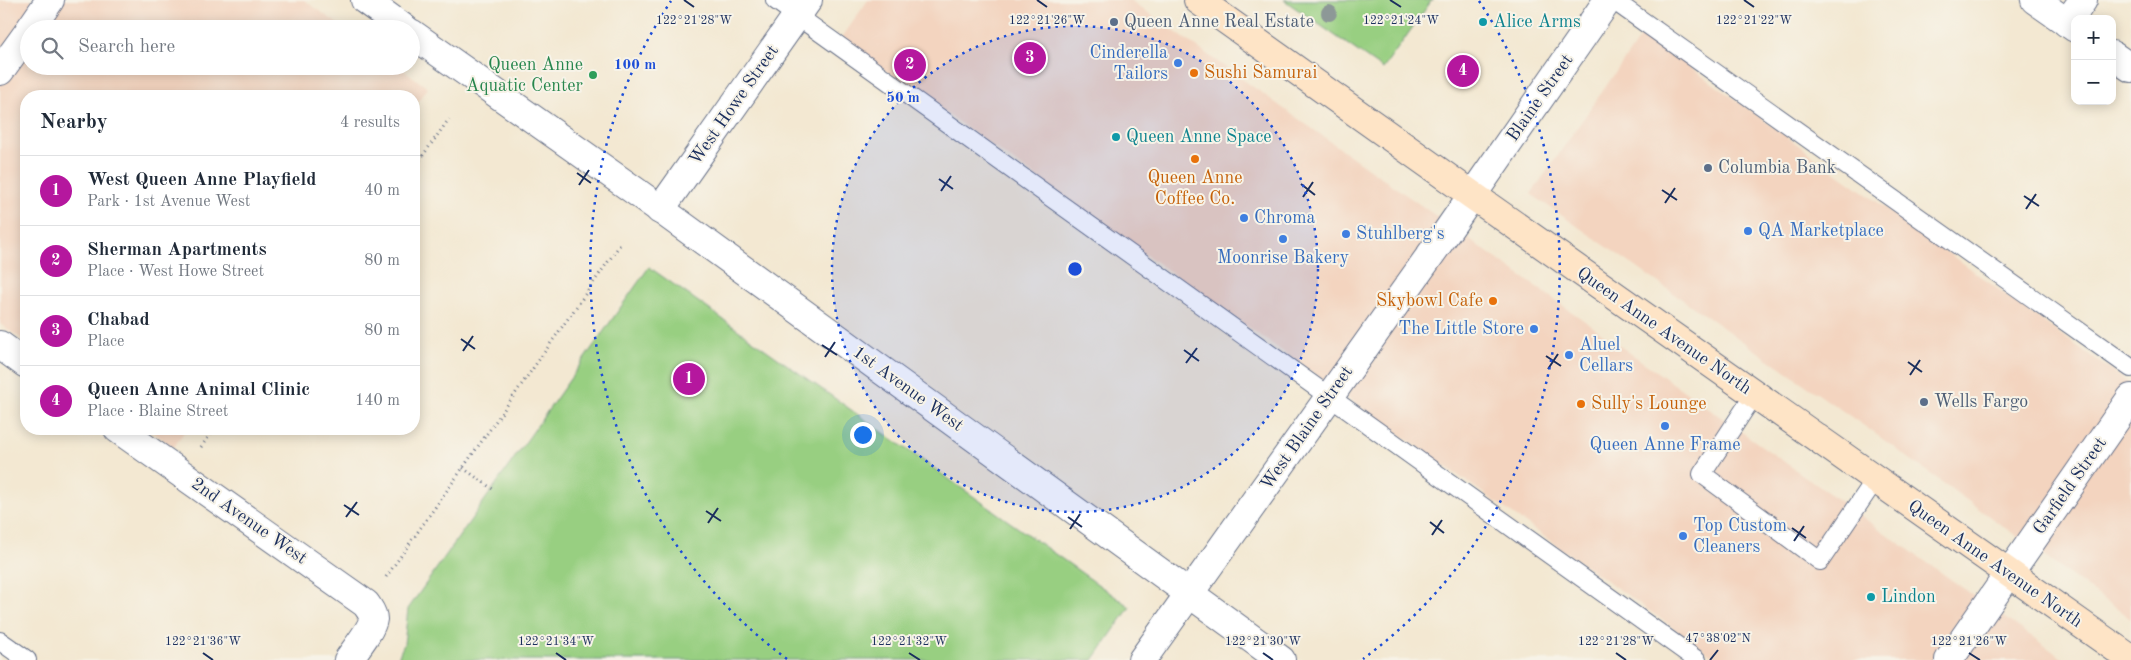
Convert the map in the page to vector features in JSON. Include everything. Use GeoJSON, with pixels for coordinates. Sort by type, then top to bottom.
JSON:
{"type":"FeatureCollection","features":[{"type":"Feature","properties":{"kind":"main road","name":"Queen Anne Avenue North"},"geometry":{"type":"LineString","coordinates":[[1198,0],[1472,196],[2131,660]]}},
{"type":"Feature","properties":{"kind":"street"},"geometry":{"type":"LineString","coordinates":[[36,20],[50,0]]}},
{"type":"Feature","properties":{"kind":"street"},"geometry":{"type":"LineString","coordinates":[[365,0],[393,20]]}},
{"type":"Feature","properties":{"kind":"street","name":"Blaine Street"},"geometry":{"type":"LineString","coordinates":[[1472,196],[1608,0]]}},
{"type":"Feature","properties":{"kind":"street"},"geometry":{"type":"LineString","coordinates":[[2035,0],[2071,25]]}},
{"type":"Feature","properties":{"kind":"street"},"geometry":{"type":"LineString","coordinates":[[2076,15],[2083,0]]}},
{"type":"Feature","properties":{"kind":"street","name":"West Howe Street"},"geometry":{"type":"LineString","coordinates":[[660,210],[802,8]]}},
{"type":"Feature","properties":{"kind":"street","name":"1st Avenue West"},"geometry":{"type":"LineString","coordinates":[[420,39],[660,210],[1281,660]]}},
{"type":"Feature","properties":{"kind":"street"},"geometry":{"type":"LineString","coordinates":[[0,71],[20,43]]}},
{"type":"Feature","properties":{"kind":"street"},"geometry":{"type":"LineString","coordinates":[[2116,58],[2131,68]]}},
{"type":"Feature","properties":{"kind":"street","name":"West Blaine Street"},"geometry":{"type":"LineString","coordinates":[[1142,660],[1472,196]]}},
{"type":"Feature","properties":{"kind":"street"},"geometry":{"type":"LineString","coordinates":[[0,345],[20,360]]}},
{"type":"Feature","properties":{"kind":"street","name":"Garfield Street"},"geometry":{"type":"LineString","coordinates":[[1949,660],[2131,398]]}},
{"type":"Feature","properties":{"kind":"street","name":"2nd Avenue West"},"geometry":{"type":"LineString","coordinates":[[127,435],[366,604],[372,611],[373,619],[355,658]]}},
{"type":"Feature","properties":{"kind":"lane"},"geometry":{"type":"LineString","coordinates":[[775,0],[802,8],[1330,396],[1697,660]]}},
{"type":"Feature","properties":{"kind":"lane"},"geometry":{"type":"LineString","coordinates":[[1614,0],[2131,368]]}},
{"type":"Feature","properties":{"kind":"lane"},"geometry":{"type":"LineString","coordinates":[[1754,395],[1702,474],[1820,561],[1875,480]]}},
{"type":"Feature","properties":{"kind":"lane"},"geometry":{"type":"LineString","coordinates":[[0,641],[26,660]]}},
{"type":"Feature","properties":{"kind":"path"},"geometry":{"type":"LineString","coordinates":[[420,160],[449,119]]}},
{"type":"Feature","properties":{"kind":"path"},"geometry":{"type":"LineString","coordinates":[[386,578],[622,242]]}},
{"type":"Feature","properties":{"kind":"path"},"geometry":{"type":"LineString","coordinates":[[201,446],[209,435]]}},
{"type":"Feature","properties":{"kind":"path"},"geometry":{"type":"LineString","coordinates":[[463,468],[494,490]]}},
{"type":"Feature","properties":{"kind":"shaded area"},"geometry":{"type":"Polygon","coordinates":[[[0,0],[304,0],[332,20],[20,20],[20,75],[410,75],[428,88],[420,99],[420,90],[20,90],[20,338],[0,324],[0,0]]]}},
{"type":"Feature","properties":{"kind":"shaded area"},"geometry":{"type":"Polygon","coordinates":[[[868,0],[1130,0],[2065,660],[1719,660],[841,39],[868,0]]]}},
{"type":"Feature","properties":{"kind":"shaded area"},"geometry":{"type":"Polygon","coordinates":[[[1643,33],[2131,385],[2131,619],[1870,430],[1531,194],[1643,33]]]}},
{"type":"Feature","properties":{"kind":"shaded area"},"geometry":{"type":"Polygon","coordinates":[[[157,435],[182,435],[174,447],[157,435]]]}},
{"type":"Feature","properties":{"kind":"green space"},"geometry":{"type":"Polygon","coordinates":[[[1284,0],[1432,0],[1383,69],[1284,0]]]}},
{"type":"Feature","properties":{"kind":"green space"},"geometry":{"type":"Polygon","coordinates":[[[649,267],[1130,607],[1093,660],[397,660],[404,644],[408,609],[649,267]]]}},
{"type":"Feature","properties":{"kind":"place","name":"Queen Anne Real Estate"},"geometry":{"type":"Point","coordinates":[1114,22]}},
{"type":"Feature","properties":{"kind":"place","name":"Alice Arms"},"geometry":{"type":"Point","coordinates":[1483,22]}},
{"type":"Feature","properties":{"kind":"place","name":"Chabad"},"geometry":{"type":"Point","coordinates":[1030,58]}},
{"type":"Feature","properties":{"kind":"place","name":"Cinderella Tailors"},"geometry":{"type":"Point","coordinates":[1178,63]}},
{"type":"Feature","properties":{"kind":"place","name":"Sherman Apartments"},"geometry":{"type":"Point","coordinates":[910,65]}},
{"type":"Feature","properties":{"kind":"place","name":"Queen Anne Animal Clinic"},"geometry":{"type":"Point","coordinates":[1463,71]}},
{"type":"Feature","properties":{"kind":"place","name":"Sushi Samurai"},"geometry":{"type":"Point","coordinates":[1194,73]}},
{"type":"Feature","properties":{"kind":"place","name":"Queen Anne Aquatic Center"},"geometry":{"type":"Point","coordinates":[593,75]}},
{"type":"Feature","properties":{"kind":"place","name":"Queen Anne Space"},"geometry":{"type":"Point","coordinates":[1116,137]}},
{"type":"Feature","properties":{"kind":"place","name":"Queen Anne Coffee Co."},"geometry":{"type":"Point","coordinates":[1195,159]}},
{"type":"Feature","properties":{"kind":"place","name":"Columbia Bank"},"geometry":{"type":"Point","coordinates":[1708,168]}},
{"type":"Feature","properties":{"kind":"place","name":"Chroma"},"geometry":{"type":"Point","coordinates":[1244,218]}},
{"type":"Feature","properties":{"kind":"place","name":"QA Marketplace"},"geometry":{"type":"Point","coordinates":[1748,231]}},
{"type":"Feature","properties":{"kind":"place","name":"Stuhlberg's"},"geometry":{"type":"Point","coordinates":[1346,234]}},
{"type":"Feature","properties":{"kind":"place","name":"Moonrise Bakery"},"geometry":{"type":"Point","coordinates":[1283,239]}},
{"type":"Feature","properties":{"kind":"place","name":"Skybowl Cafe"},"geometry":{"type":"Point","coordinates":[1493,301]}},
{"type":"Feature","properties":{"kind":"place","name":"The Little Store"},"geometry":{"type":"Point","coordinates":[1534,329]}},
{"type":"Feature","properties":{"kind":"place","name":"Aluel Cellars"},"geometry":{"type":"Point","coordinates":[1569,355]}},
{"type":"Feature","properties":{"kind":"place","name":"West Queen Anne Playfield"},"geometry":{"type":"Point","coordinates":[689,379]}},
{"type":"Feature","properties":{"kind":"place","name":"Wells Fargo"},"geometry":{"type":"Point","coordinates":[1924,402]}},
{"type":"Feature","properties":{"kind":"place","name":"Sully's Lounge"},"geometry":{"type":"Point","coordinates":[1581,404]}},
{"type":"Feature","properties":{"kind":"place","name":"Queen Anne Frame"},"geometry":{"type":"Point","coordinates":[1665,426]}},
{"type":"Feature","properties":{"kind":"place","name":"Top Custom Cleaners"},"geometry":{"type":"Point","coordinates":[1683,536]}},
{"type":"Feature","properties":{"kind":"place","name":"Lindon"},"geometry":{"type":"Point","coordinates":[1871,597]}}]}
